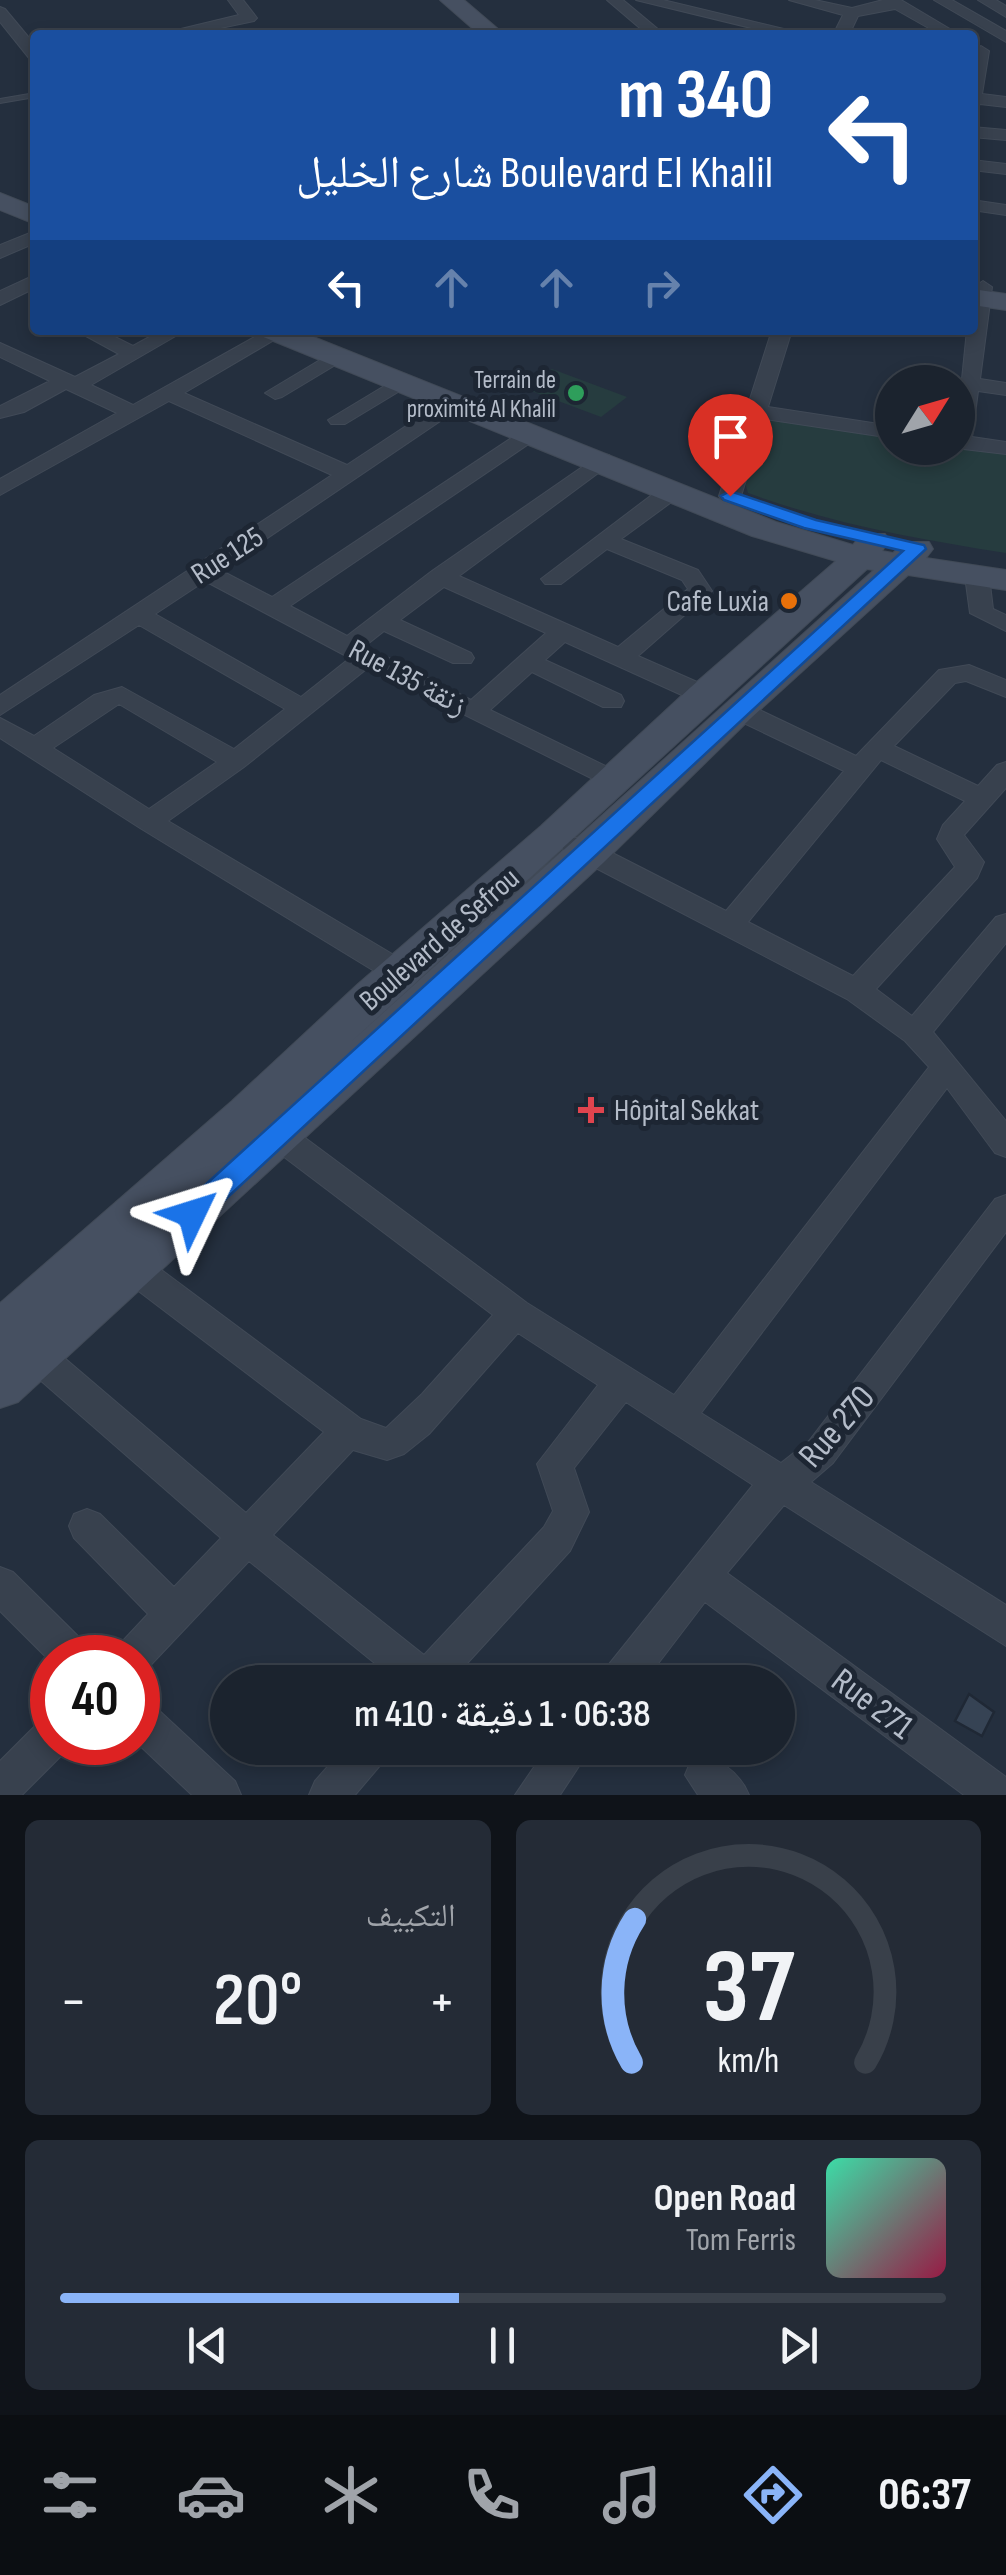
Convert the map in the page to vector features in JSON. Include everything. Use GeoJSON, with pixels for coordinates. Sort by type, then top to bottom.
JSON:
{"type":"FeatureCollection","features":[{"type":"Feature","properties":{"kind":"street"},"geometry":{"type":"LineString","coordinates":[[189,30],[249,18],[235,0]]}},
{"type":"Feature","properties":{"kind":"street"},"geometry":{"type":"LineString","coordinates":[[451,0],[488,30]]}},
{"type":"Feature","properties":{"kind":"street"},"geometry":{"type":"LineString","coordinates":[[614,0],[651,30]]}},
{"type":"Feature","properties":{"kind":"street"},"geometry":{"type":"LineString","coordinates":[[643,0],[778,30]]}},
{"type":"Feature","properties":{"kind":"street"},"geometry":{"type":"LineString","coordinates":[[796,0],[852,13],[893,2],[943,30]]}},
{"type":"Feature","properties":{"kind":"street"},"geometry":{"type":"LineString","coordinates":[[941,0],[1006,37]]}},
{"type":"Feature","properties":{"kind":"street"},"geometry":{"type":"LineString","coordinates":[[985,0],[1006,12]]}},
{"type":"Feature","properties":{"kind":"street"},"geometry":{"type":"LineString","coordinates":[[0,12],[30,49]]}},
{"type":"Feature","properties":{"kind":"street"},"geometry":{"type":"LineString","coordinates":[[844,30],[852,13]]}},
{"type":"Feature","properties":{"kind":"street"},"geometry":{"type":"LineString","coordinates":[[979,58],[1006,46]]}},
{"type":"Feature","properties":{"kind":"street"},"geometry":{"type":"LineString","coordinates":[[978,101],[1006,102]]}},
{"type":"Feature","properties":{"kind":"street"},"geometry":{"type":"LineString","coordinates":[[978,133],[1006,136]]}},
{"type":"Feature","properties":{"kind":"street"},"geometry":{"type":"LineString","coordinates":[[978,165],[1006,169]]}},
{"type":"Feature","properties":{"kind":"street"},"geometry":{"type":"LineString","coordinates":[[0,201],[30,214]]}},
{"type":"Feature","properties":{"kind":"street"},"geometry":{"type":"LineString","coordinates":[[978,206],[1006,210]]}},
{"type":"Feature","properties":{"kind":"street"},"geometry":{"type":"LineString","coordinates":[[0,220],[30,233]]}},
{"type":"Feature","properties":{"kind":"street"},"geometry":{"type":"LineString","coordinates":[[0,252],[30,237]]}},
{"type":"Feature","properties":{"kind":"street"},"geometry":{"type":"LineString","coordinates":[[0,300],[30,284]]}},
{"type":"Feature","properties":{"kind":"street"},"geometry":{"type":"LineString","coordinates":[[974,365],[987,293]]}},
{"type":"Feature","properties":{"kind":"street"},"geometry":{"type":"LineString","coordinates":[[95,335],[133,353]]}},
{"type":"Feature","properties":{"kind":"street"},"geometry":{"type":"LineString","coordinates":[[0,412],[17,408],[167,335]]}},
{"type":"Feature","properties":{"kind":"street"},"geometry":{"type":"LineString","coordinates":[[0,488],[269,335]]}},
{"type":"Feature","properties":{"kind":"street"},"geometry":{"type":"LineString","coordinates":[[285,335],[764,529],[992,578],[982,613],[1006,624]]}},
{"type":"Feature","properties":{"kind":"street"},"geometry":{"type":"LineString","coordinates":[[323,335],[719,492],[888,553],[1006,561]]}},
{"type":"Feature","properties":{"kind":"street"},"geometry":{"type":"LineString","coordinates":[[719,492],[738,463],[780,335]]}},
{"type":"Feature","properties":{"kind":"street"},"geometry":{"type":"LineString","coordinates":[[0,349],[130,412]]}},
{"type":"Feature","properties":{"kind":"street"},"geometry":{"type":"LineString","coordinates":[[275,393],[335,357]]}},
{"type":"Feature","properties":{"kind":"street"},"geometry":{"type":"LineString","coordinates":[[338,420],[400,382]]}},
{"type":"Feature","properties":{"kind":"street"},"geometry":{"type":"LineString","coordinates":[[975,385],[1006,389]]}},
{"type":"Feature","properties":{"kind":"street"},"geometry":{"type":"LineString","coordinates":[[167,392],[351,476]]}},
{"type":"Feature","properties":{"kind":"street","name":"Rue 125"},"geometry":{"type":"LineString","coordinates":[[0,707],[454,404]]}},
{"type":"Feature","properties":{"kind":"street"},"geometry":{"type":"LineString","coordinates":[[755,410],[875,429]]}},
{"type":"Feature","properties":{"kind":"street"},"geometry":{"type":"LineString","coordinates":[[273,607],[532,433]]}},
{"type":"Feature","properties":{"kind":"street"},"geometry":{"type":"LineString","coordinates":[[975,444],[1006,448]]}},
{"type":"Feature","properties":{"kind":"street"},"geometry":{"type":"LineString","coordinates":[[148,822],[302,708],[382,621],[600,460]]}},
{"type":"Feature","properties":{"kind":"street"},"geometry":{"type":"LineString","coordinates":[[553,580],[674,490]]}},
{"type":"Feature","properties":{"kind":"street"},"geometry":{"type":"LineString","coordinates":[[609,542],[690,575],[698,581],[700,591],[623,656]]}},
{"type":"Feature","properties":{"kind":"street","name":"Boulevard de Sefrou"},"geometry":{"type":"LineString","coordinates":[[0,1386],[132,1267],[264,1125],[394,994],[572,845],[721,702],[888,553]]}},
{"type":"Feature","properties":{"kind":"street","name":"Rue 135 زنقة"},"geometry":{"type":"LineString","coordinates":[[202,570],[472,712],[615,780]]}},
{"type":"Feature","properties":{"kind":"street"},"geometry":{"type":"LineString","coordinates":[[440,576],[721,702],[870,759],[973,807]]}},
{"type":"Feature","properties":{"kind":"street"},"geometry":{"type":"LineString","coordinates":[[137,614],[302,708]]}},
{"type":"Feature","properties":{"kind":"street"},"geometry":{"type":"LineString","coordinates":[[382,621],[462,658]]}},
{"type":"Feature","properties":{"kind":"street"},"geometry":{"type":"LineString","coordinates":[[472,712],[564,630]]}},
{"type":"Feature","properties":{"kind":"street"},"geometry":{"type":"LineString","coordinates":[[528,661],[612,702]]}},
{"type":"Feature","properties":{"kind":"street"},"geometry":{"type":"LineString","coordinates":[[729,925],[770,883],[870,759],[933,689],[953,673],[969,673],[1006,689]]}},
{"type":"Feature","properties":{"kind":"street"},"geometry":{"type":"LineString","coordinates":[[35,748],[116,695],[130,697],[234,761]]}},
{"type":"Feature","properties":{"kind":"street","name":"Boulevard de Sefrou"},"geometry":{"type":"LineString","coordinates":[[572,845],[615,780],[721,702]]}},
{"type":"Feature","properties":{"kind":"street"},"geometry":{"type":"LineString","coordinates":[[0,726],[148,822],[394,994]]}},
{"type":"Feature","properties":{"kind":"street"},"geometry":{"type":"LineString","coordinates":[[857,992],[968,871],[967,856],[950,839],[1006,770]]}},
{"type":"Feature","properties":{"kind":"street"},"geometry":{"type":"LineString","coordinates":[[572,845],[857,992],[915,1033],[947,1066],[1006,1144]]}},
{"type":"Feature","properties":{"kind":"street"},"geometry":{"type":"LineString","coordinates":[[915,1033],[1006,924]]}},
{"type":"Feature","properties":{"kind":"street"},"geometry":{"type":"LineString","coordinates":[[677,1418],[947,1066]]}},
{"type":"Feature","properties":{"kind":"street"},"geometry":{"type":"LineString","coordinates":[[264,1125],[516,1313],[1006,1627]]}},
{"type":"Feature","properties":{"kind":"street","name":"Boulevard de Sefrou"},"geometry":{"type":"LineString","coordinates":[[0,1332],[264,1125]]}},
{"type":"Feature","properties":{"kind":"street","name":"Rue 270"},"geometry":{"type":"LineString","coordinates":[[633,1665],[750,1513],[780,1483],[821,1452],[1006,1208]]}},
{"type":"Feature","properties":{"kind":"street"},"geometry":{"type":"LineString","coordinates":[[132,1267],[349,1430],[383,1444],[399,1440],[516,1313]]}},
{"type":"Feature","properties":{"kind":"street"},"geometry":{"type":"LineString","coordinates":[[36,1355],[246,1537],[404,1665]]}},
{"type":"Feature","properties":{"kind":"street"},"geometry":{"type":"LineString","coordinates":[[441,1665],[557,1540],[570,1512],[555,1464],[621,1382]]}},
{"type":"Feature","properties":{"kind":"street"},"geometry":{"type":"LineString","coordinates":[[154,1635],[349,1430]]}},
{"type":"Feature","properties":{"kind":"street"},"geometry":{"type":"LineString","coordinates":[[86,1526],[174,1614]]}},
{"type":"Feature","properties":{"kind":"street","name":"Rue 271"},"geometry":{"type":"LineString","coordinates":[[702,1576],[997,1795]]}},
{"type":"Feature","properties":{"kind":"street"},"geometry":{"type":"LineString","coordinates":[[0,1586],[50,1635]]}},
{"type":"Feature","properties":{"kind":"street"},"geometry":{"type":"LineString","coordinates":[[160,1738],[221,1795]]}},
{"type":"Feature","properties":{"kind":"street"},"geometry":{"type":"LineString","coordinates":[[0,1789],[30,1758]]}},
{"type":"Feature","properties":{"kind":"street"},"geometry":{"type":"LineString","coordinates":[[330,1795],[350,1765]]}},
{"type":"Feature","properties":{"kind":"street"},"geometry":{"type":"LineString","coordinates":[[535,1795],[558,1765]]}},
{"type":"Feature","properties":{"kind":"lane"},"geometry":{"type":"LineString","coordinates":[[0,101],[30,97]]}},
{"type":"Feature","properties":{"kind":"green space","name":"Terrain de proximité Al Khalil"},"geometry":{"type":"Polygon","coordinates":[[[552,369],[627,397],[601,417],[526,389],[552,369]]]}},
{"type":"Feature","properties":{"kind":"green space"},"geometry":{"type":"Polygon","coordinates":[[[756,412],[875,430],[875,465],[975,465],[975,449],[1006,450],[1006,553],[876,529],[748,493],[739,462],[756,412]]]}},
{"type":"Feature","properties":{"kind":"building"},"geometry":{"type":"Polygon","coordinates":[[[969,1694],[994,1712],[982,1736],[955,1721],[969,1694]]]}},
{"type":"Feature","properties":{"kind":"place","name":"Terrain de proximité Al Khalil"},"geometry":{"type":"Point","coordinates":[576,393]}},
{"type":"Feature","properties":{"kind":"place","name":"Cafe Luxia"},"geometry":{"type":"Point","coordinates":[789,601]}},
{"type":"Feature","properties":{"kind":"place","name":"Hôpital Sekkat"},"geometry":{"type":"Point","coordinates":[591,1110]}},
{"type":"Feature","properties":{"kind":"route"},"geometry":{"type":"LineString","coordinates":[[192,1214],[917,549],[811,524],[730,496]]}}]}
